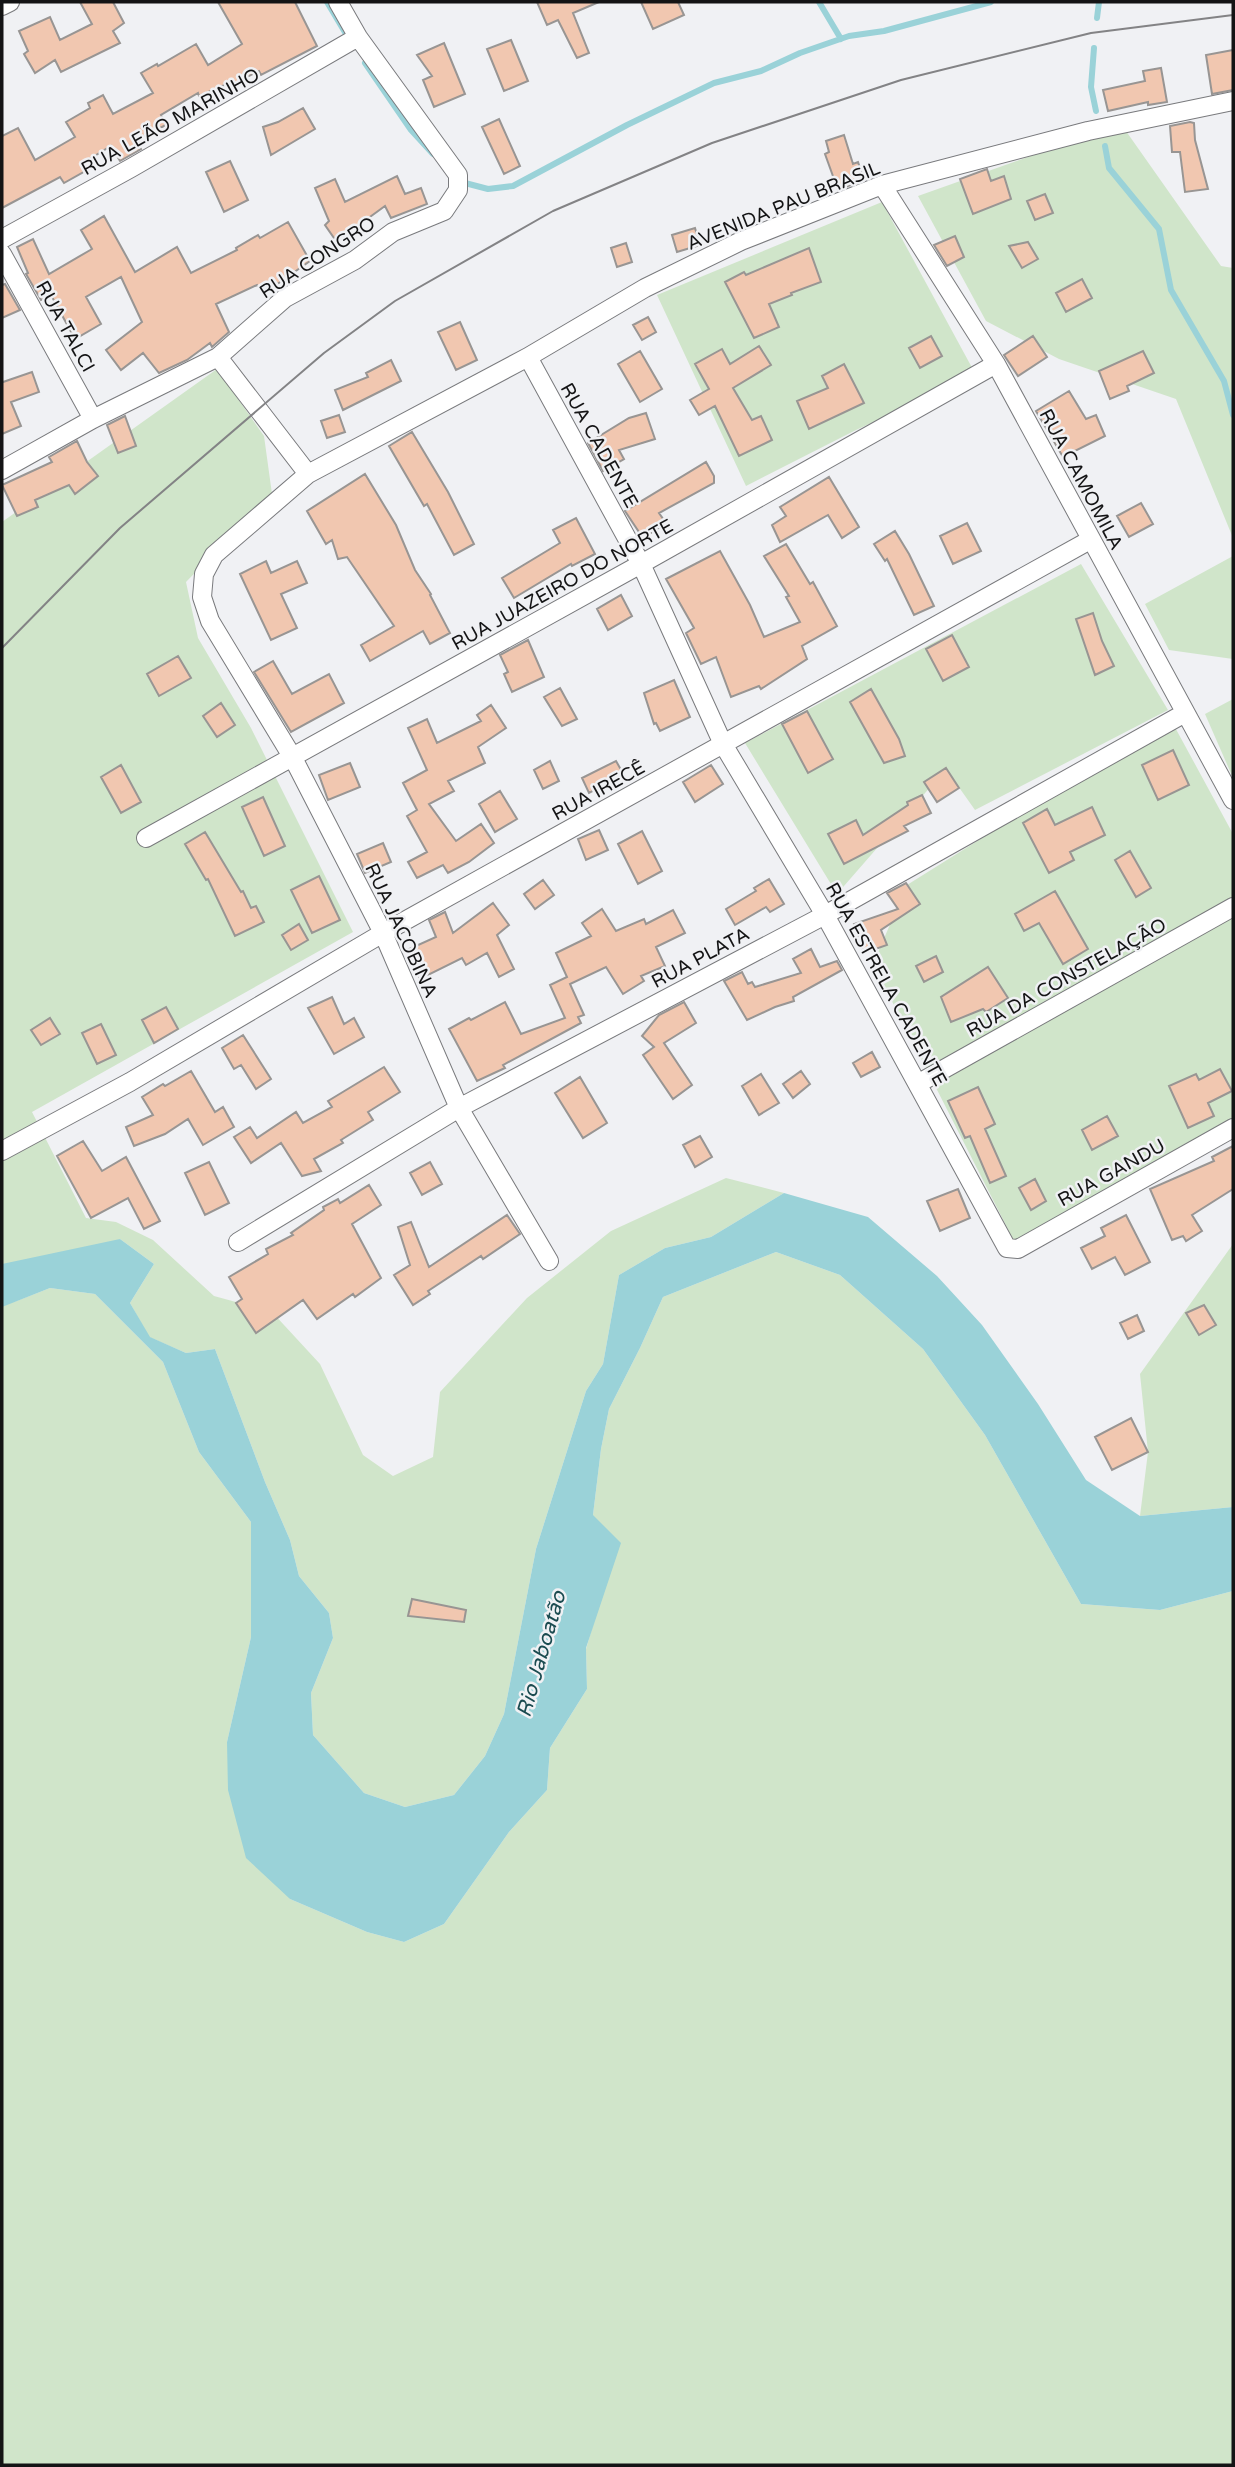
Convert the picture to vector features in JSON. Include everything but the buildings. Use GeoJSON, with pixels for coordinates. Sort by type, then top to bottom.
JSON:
{"type":"FeatureCollection","features":[{"type":"Feature","properties":{"kind":"street"},"geometry":{"type":"LineString","coordinates":[[2,6],[10,2]]}},
{"type":"Feature","properties":{"kind":"street"},"geometry":{"type":"LineString","coordinates":[[338,2],[358,37]]}},
{"type":"Feature","properties":{"kind":"street","name":"RUA CONGRO"},"geometry":{"type":"LineString","coordinates":[[2,470],[93,419],[218,357],[285,298],[355,260],[393,232],[444,211],[458,190],[458,175],[358,37]]}},
{"type":"Feature","properties":{"kind":"street","name":"RUA LEÃO MARINHO"},"geometry":{"type":"LineString","coordinates":[[2,239],[358,37]]}},
{"type":"Feature","properties":{"kind":"street","name":"AVENIDA PAU BRASIL"},"geometry":{"type":"LineString","coordinates":[[210,621],[202,597],[204,574],[214,555],[308,474],[528,357],[645,288],[741,241],[882,185],[1088,131],[1233,101]]}},
{"type":"Feature","properties":{"kind":"street","name":"RUA CAMOMILA"},"geometry":{"type":"LineString","coordinates":[[882,185],[996,364],[1233,800]]}},
{"type":"Feature","properties":{"kind":"street","name":"RUA TALCI"},"geometry":{"type":"LineString","coordinates":[[2,254],[93,419]]}},
{"type":"Feature","properties":{"kind":"street"},"geometry":{"type":"LineString","coordinates":[[218,357],[308,474]]}},
{"type":"Feature","properties":{"kind":"street","name":"RUA CADENTE"},"geometry":{"type":"LineString","coordinates":[[528,357],[641,564],[723,744]]}},
{"type":"Feature","properties":{"kind":"street","name":"RUA JUAZEIRO DO NORTE"},"geometry":{"type":"LineString","coordinates":[[146,838],[996,364]]}},
{"type":"Feature","properties":{"kind":"street","name":"RUA IRECÊ"},"geometry":{"type":"LineString","coordinates":[[2,1151],[130,1082],[383,933],[1090,540]]}},
{"type":"Feature","properties":{"kind":"street","name":"RUA JACOBINA"},"geometry":{"type":"LineString","coordinates":[[210,621],[293,758],[383,933],[459,1108],[549,1261]]}},
{"type":"Feature","properties":{"kind":"street","name":"RUA PLATA"},"geometry":{"type":"LineString","coordinates":[[238,1242],[459,1108],[825,915],[1185,713]]}},
{"type":"Feature","properties":{"kind":"street","name":"RUA ESTRELA CADENTE"},"geometry":{"type":"LineString","coordinates":[[723,744],[825,915],[1007,1248]]}},
{"type":"Feature","properties":{"kind":"street","name":"RUA DA CONSTELAÇÃO"},"geometry":{"type":"LineString","coordinates":[[919,1083],[1233,907]]}},
{"type":"Feature","properties":{"kind":"street","name":"RUA GANDU"},"geometry":{"type":"LineString","coordinates":[[1007,1248],[1018,1248],[1233,1128]]}},
{"type":"Feature","properties":{"kind":"green space"},"geometry":{"type":"Polygon","coordinates":[[[1121,124],[1221,266],[1233,268],[1233,538],[1176,399],[1059,359],[986,321],[918,196],[1121,124]]]}},
{"type":"Feature","properties":{"kind":"green space"},"geometry":{"type":"Polygon","coordinates":[[[882,202],[976,375],[856,430],[746,486],[657,295],[882,202]]]}},
{"type":"Feature","properties":{"kind":"green space"},"geometry":{"type":"Polygon","coordinates":[[[217,369],[264,436],[272,494],[186,582],[198,638],[251,728],[353,932],[32,1112],[86,1218],[116,1222],[153,1240],[214,1296],[272,1312],[320,1364],[363,1455],[393,1476],[433,1457],[440,1392],[527,1298],[611,1231],[726,1178],[784,1193],[711,1237],[665,1248],[619,1275],[603,1364],[586,1391],[536,1549],[504,1714],[485,1756],[454,1795],[405,1807],[364,1793],[313,1735],[311,1693],[333,1638],[329,1613],[299,1576],[290,1540],[215,1349],[186,1353],[149,1337],[130,1303],[154,1264],[120,1239],[14,1302],[50,1288],[95,1294],[163,1362],[199,1452],[251,1522],[251,1637],[227,1742],[290,1899],[367,1932],[404,1942],[444,1924],[509,1832],[547,1790],[550,1748],[587,1689],[586,1649],[600,1601],[593,1515],[601,1449],[609,1409],[663,1297],[776,1252],[840,1275],[923,1349],[985,1435],[1081,1604],[1160,1610],[1233,1591],[1233,2465],[2,2465],[2,522],[217,369]]]}},
{"type":"Feature","properties":{"kind":"green space"},"geometry":{"type":"Polygon","coordinates":[[[1233,556],[1233,659],[1169,650],[1145,604],[1233,556]]]}},
{"type":"Feature","properties":{"kind":"green space"},"geometry":{"type":"Polygon","coordinates":[[[1081,564],[1168,710],[975,810],[946,769],[837,894],[745,743],[1081,564]]]}},
{"type":"Feature","properties":{"kind":"green space"},"geometry":{"type":"Polygon","coordinates":[[[1233,699],[1233,778],[1205,714],[1233,699]]]}},
{"type":"Feature","properties":{"kind":"green space"},"geometry":{"type":"Polygon","coordinates":[[[1171,720],[1233,834],[1233,1118],[1018,1249],[873,964],[907,885],[1171,720]]]}},
{"type":"Feature","properties":{"kind":"green space"},"geometry":{"type":"Polygon","coordinates":[[[1233,1244],[1233,1507],[1140,1516],[1148,1452],[1140,1374],[1233,1244]]]}},
{"type":"Feature","properties":{"kind":"water","name":"Rio Jaboatão"},"geometry":{"type":"Polygon","coordinates":[[[784,1193],[868,1217],[937,1276],[982,1325],[1038,1404],[1086,1480],[1140,1516],[1233,1507],[1233,1591],[1160,1610],[1081,1604],[985,1435],[923,1349],[840,1275],[776,1252],[663,1297],[609,1409],[593,1515],[621,1543],[586,1648],[587,1689],[550,1748],[547,1790],[509,1832],[444,1924],[404,1942],[367,1932],[290,1899],[246,1858],[228,1790],[227,1742],[251,1637],[251,1522],[199,1452],[163,1362],[95,1294],[50,1288],[2,1307],[2,1264],[120,1239],[154,1264],[130,1303],[150,1337],[186,1353],[215,1349],[290,1540],[299,1576],[329,1613],[333,1638],[311,1693],[313,1735],[364,1793],[405,1807],[454,1795],[485,1756],[504,1714],[536,1549],[586,1391],[603,1364],[619,1275],[665,1248],[711,1237],[784,1193]]]}},
{"type":"Feature","properties":{"kind":"waterway"},"geometry":{"type":"LineString","coordinates":[[327,2],[349,39]]}},
{"type":"Feature","properties":{"kind":"waterway"},"geometry":{"type":"LineString","coordinates":[[819,2],[841,39]]}},
{"type":"Feature","properties":{"kind":"waterway"},"geometry":{"type":"LineString","coordinates":[[465,183],[488,189],[513,186],[627,125],[714,83],[761,71],[800,53],[849,36],[884,31],[991,2]]}},
{"type":"Feature","properties":{"kind":"waterway"},"geometry":{"type":"LineString","coordinates":[[1097,18],[1099,2]]}},
{"type":"Feature","properties":{"kind":"waterway"},"geometry":{"type":"LineString","coordinates":[[1094,48],[1091,87],[1096,111]]}},
{"type":"Feature","properties":{"kind":"waterway"},"geometry":{"type":"LineString","coordinates":[[365,63],[411,130],[433,154]]}},
{"type":"Feature","properties":{"kind":"waterway"},"geometry":{"type":"LineString","coordinates":[[1105,146],[1109,168],[1159,229],[1171,290],[1224,381],[1233,415]]}},
{"type":"Feature","properties":{"kind":"tram line"},"geometry":{"type":"LineString","coordinates":[[2,648],[120,528],[324,353],[395,301],[553,211],[712,143],[901,80],[1091,33],[1233,15]]}}]}
